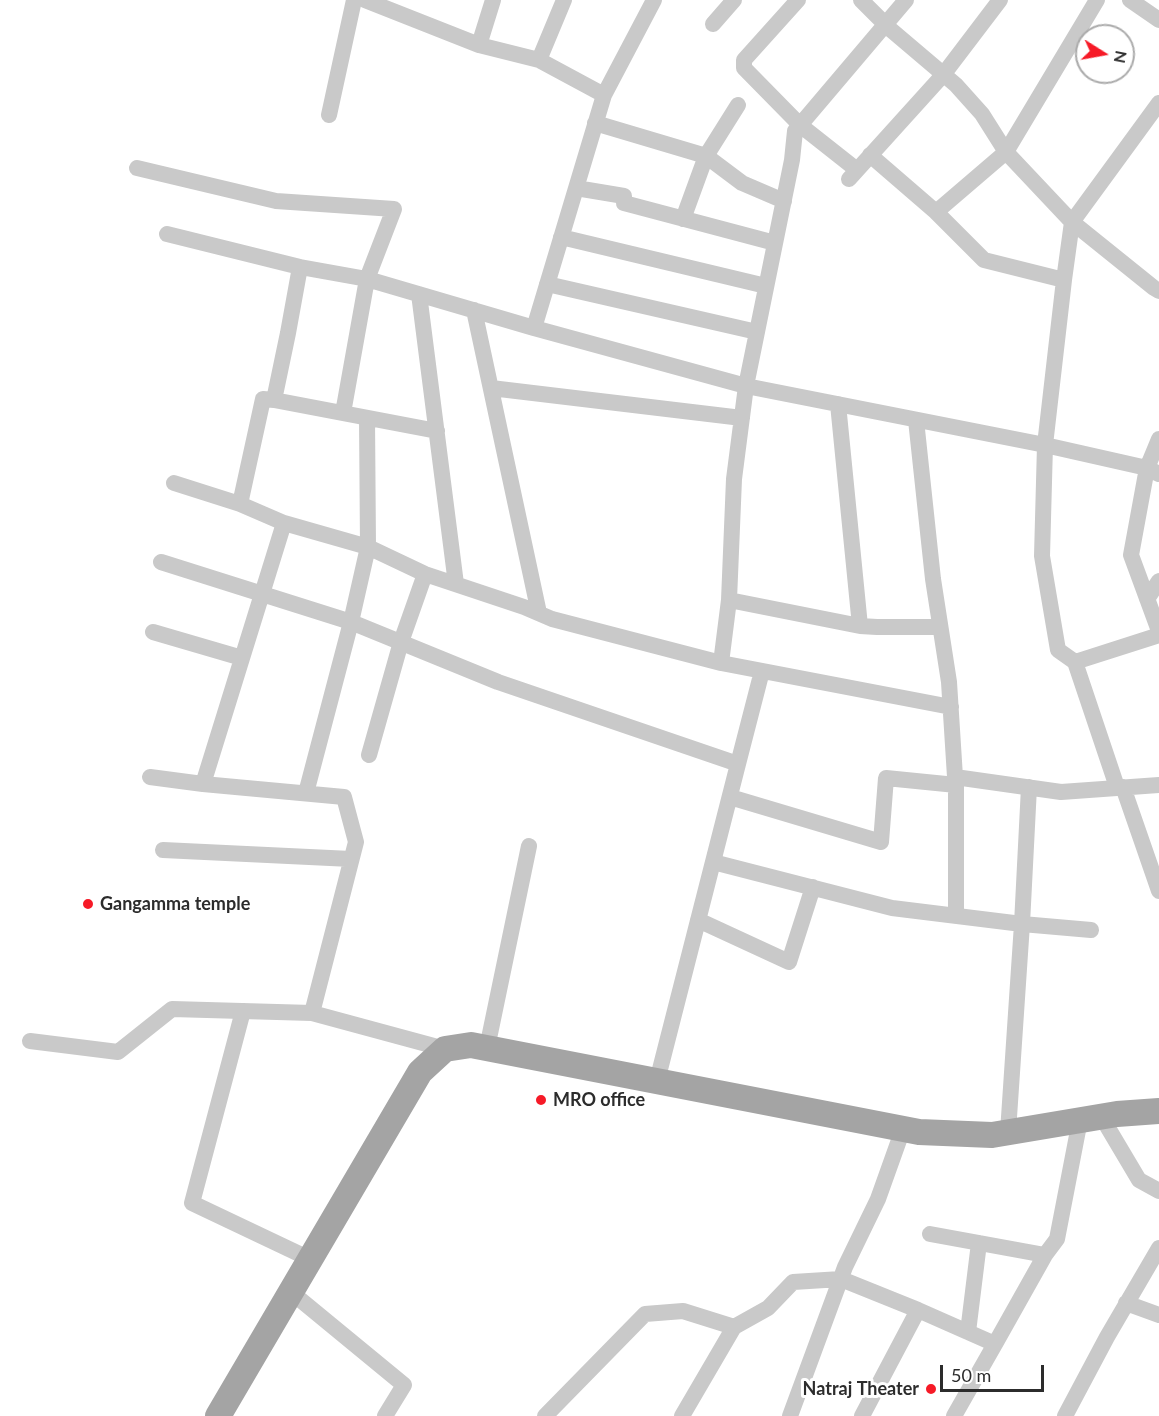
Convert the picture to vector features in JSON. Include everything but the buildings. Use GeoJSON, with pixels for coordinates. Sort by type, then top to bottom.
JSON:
{"type":"FeatureCollection","features":[{"type":"Feature","properties":{"kind":"main road"},"geometry":{"type":"LineString","coordinates":[[227,1412],[291,1292],[420,1072],[445,1049],[471,1045],[919,1132],[992,1135],[1117,1114],[1159,1111]]}},
{"type":"Feature","properties":{"kind":"street"},"geometry":{"type":"LineString","coordinates":[[329,115],[354,0]]}},
{"type":"Feature","properties":{"kind":"street"},"geometry":{"type":"LineString","coordinates":[[365,0],[478,45],[539,60],[604,95]]}},
{"type":"Feature","properties":{"kind":"street"},"geometry":{"type":"LineString","coordinates":[[478,45],[493,0]]}},
{"type":"Feature","properties":{"kind":"street"},"geometry":{"type":"LineString","coordinates":[[539,60],[564,0]]}},
{"type":"Feature","properties":{"kind":"street"},"geometry":{"type":"LineString","coordinates":[[534,328],[604,95],[654,0]]}},
{"type":"Feature","properties":{"kind":"street"},"geometry":{"type":"LineString","coordinates":[[713,24],[734,0]]}},
{"type":"Feature","properties":{"kind":"street"},"geometry":{"type":"LineString","coordinates":[[798,0],[744,60],[744,68],[800,125],[853,174],[943,75],[1000,0]]}},
{"type":"Feature","properties":{"kind":"street"},"geometry":{"type":"LineString","coordinates":[[861,0],[956,85],[982,114],[1006,152],[1072,222],[1159,291]]}},
{"type":"Feature","properties":{"kind":"street"},"geometry":{"type":"LineString","coordinates":[[722,663],[729,600],[734,479],[746,386],[792,160],[795,131],[906,0]]}},
{"type":"Feature","properties":{"kind":"street"},"geometry":{"type":"LineString","coordinates":[[936,213],[1006,152],[1097,0]]}},
{"type":"Feature","properties":{"kind":"street"},"geometry":{"type":"LineString","coordinates":[[1130,0],[1159,21]]}},
{"type":"Feature","properties":{"kind":"street"},"geometry":{"type":"LineString","coordinates":[[1159,103],[1072,222],[1045,445],[1042,556],[1058,650],[1075,662],[1159,891]]}},
{"type":"Feature","properties":{"kind":"street"},"geometry":{"type":"LineString","coordinates":[[683,219],[706,156],[738,105]]}},
{"type":"Feature","properties":{"kind":"street"},"geometry":{"type":"LineString","coordinates":[[595,123],[706,156],[742,183],[784,201]]}},
{"type":"Feature","properties":{"kind":"street"},"geometry":{"type":"LineString","coordinates":[[870,155],[936,213],[984,260],[1064,280]]}},
{"type":"Feature","properties":{"kind":"street"},"geometry":{"type":"LineString","coordinates":[[137,168],[276,201],[394,209],[367,279],[343,413]]}},
{"type":"Feature","properties":{"kind":"street"},"geometry":{"type":"LineString","coordinates":[[576,188],[624,196],[624,203],[775,243]]}},
{"type":"Feature","properties":{"kind":"street"},"geometry":{"type":"LineString","coordinates":[[168,234],[300,267],[367,279],[746,386],[1045,445],[1153,471]]}},
{"type":"Feature","properties":{"kind":"street"},"geometry":{"type":"LineString","coordinates":[[561,237],[766,286]]}},
{"type":"Feature","properties":{"kind":"street"},"geometry":{"type":"LineString","coordinates":[[274,400],[300,267]]}},
{"type":"Feature","properties":{"kind":"street"},"geometry":{"type":"LineString","coordinates":[[547,284],[757,332]]}},
{"type":"Feature","properties":{"kind":"street"},"geometry":{"type":"LineString","coordinates":[[419,294],[456,584]]}},
{"type":"Feature","properties":{"kind":"street"},"geometry":{"type":"LineString","coordinates":[[474,310],[539,613]]}},
{"type":"Feature","properties":{"kind":"street"},"geometry":{"type":"LineString","coordinates":[[491,388],[742,418]]}},
{"type":"Feature","properties":{"kind":"street"},"geometry":{"type":"LineString","coordinates":[[240,504],[263,399],[437,431]]}},
{"type":"Feature","properties":{"kind":"street"},"geometry":{"type":"LineString","coordinates":[[838,404],[860,626]]}},
{"type":"Feature","properties":{"kind":"street"},"geometry":{"type":"LineString","coordinates":[[306,793],[351,622],[368,547],[367,418]]}},
{"type":"Feature","properties":{"kind":"street"},"geometry":{"type":"LineString","coordinates":[[916,420],[933,579],[949,682],[956,781],[956,916]]}},
{"type":"Feature","properties":{"kind":"street"},"geometry":{"type":"LineString","coordinates":[[1075,662],[1159,633],[1131,555],[1159,439]]}},
{"type":"Feature","properties":{"kind":"street"},"geometry":{"type":"LineString","coordinates":[[174,483],[240,504],[284,523],[368,547],[425,574],[552,619],[722,663],[951,707]]}},
{"type":"Feature","properties":{"kind":"street"},"geometry":{"type":"LineString","coordinates":[[203,784],[284,523]]}},
{"type":"Feature","properties":{"kind":"street"},"geometry":{"type":"LineString","coordinates":[[161,562],[351,622],[498,682],[738,764]]}},
{"type":"Feature","properties":{"kind":"street"},"geometry":{"type":"LineString","coordinates":[[369,755],[400,642],[425,574]]}},
{"type":"Feature","properties":{"kind":"street"},"geometry":{"type":"LineString","coordinates":[[1147,599],[1159,581]]}},
{"type":"Feature","properties":{"kind":"street"},"geometry":{"type":"LineString","coordinates":[[729,600],[860,626],[940,627]]}},
{"type":"Feature","properties":{"kind":"street"},"geometry":{"type":"LineString","coordinates":[[153,632],[242,658]]}},
{"type":"Feature","properties":{"kind":"street"},"geometry":{"type":"LineString","coordinates":[[657,1081],[762,671]]}},
{"type":"Feature","properties":{"kind":"street"},"geometry":{"type":"LineString","coordinates":[[150,777],[344,797],[356,842],[312,1013]]}},
{"type":"Feature","properties":{"kind":"street"},"geometry":{"type":"LineString","coordinates":[[730,797],[881,842],[885,778],[956,781],[1061,792],[1159,785]]}},
{"type":"Feature","properties":{"kind":"street"},"geometry":{"type":"LineString","coordinates":[[1008,1132],[1029,787]]}},
{"type":"Feature","properties":{"kind":"street"},"geometry":{"type":"LineString","coordinates":[[487,1048],[529,846]]}},
{"type":"Feature","properties":{"kind":"street"},"geometry":{"type":"LineString","coordinates":[[163,850],[351,859]]}},
{"type":"Feature","properties":{"kind":"street"},"geometry":{"type":"LineString","coordinates":[[713,862],[892,908],[1091,930]]}},
{"type":"Feature","properties":{"kind":"street"},"geometry":{"type":"LineString","coordinates":[[698,920],[789,962],[813,887]]}},
{"type":"Feature","properties":{"kind":"street"},"geometry":{"type":"LineString","coordinates":[[30,1041],[118,1052],[172,1009],[312,1013],[445,1049]]}},
{"type":"Feature","properties":{"kind":"street"},"geometry":{"type":"LineString","coordinates":[[243,1011],[192,1203],[310,1259]]}},
{"type":"Feature","properties":{"kind":"street"},"geometry":{"type":"LineString","coordinates":[[1090,1118],[1139,1180],[1159,1191]]}},
{"type":"Feature","properties":{"kind":"street"},"geometry":{"type":"LineString","coordinates":[[954,1416],[1045,1255],[1057,1239],[1090,1118]]}},
{"type":"Feature","properties":{"kind":"street"},"geometry":{"type":"LineString","coordinates":[[790,1416],[841,1279],[878,1199],[903,1129]]}},
{"type":"Feature","properties":{"kind":"street"},"geometry":{"type":"LineString","coordinates":[[930,1234],[1045,1255]]}},
{"type":"Feature","properties":{"kind":"street"},"geometry":{"type":"LineString","coordinates":[[968,1332],[979,1243]]}},
{"type":"Feature","properties":{"kind":"street"},"geometry":{"type":"LineString","coordinates":[[1065,1416],[1126,1303],[1159,1248]]}},
{"type":"Feature","properties":{"kind":"street"},"geometry":{"type":"LineString","coordinates":[[682,1416],[734,1327],[768,1308],[793,1282],[841,1279],[994,1344]]}},
{"type":"Feature","properties":{"kind":"street"},"geometry":{"type":"LineString","coordinates":[[291,1292],[404,1385],[385,1416]]}},
{"type":"Feature","properties":{"kind":"street"},"geometry":{"type":"LineString","coordinates":[[1126,1303],[1159,1315]]}},
{"type":"Feature","properties":{"kind":"street"},"geometry":{"type":"LineString","coordinates":[[864,1416],[918,1310]]}},
{"type":"Feature","properties":{"kind":"street"},"geometry":{"type":"LineString","coordinates":[[545,1416],[645,1314],[683,1311],[734,1327]]}},
{"type":"Feature","properties":{"kind":"place","name":"Gangamma temple"},"geometry":{"type":"Point","coordinates":[88,904]}},
{"type":"Feature","properties":{"kind":"place","name":"MRO office"},"geometry":{"type":"Point","coordinates":[541,1100]}},
{"type":"Feature","properties":{"kind":"place","name":"Natraj Theater"},"geometry":{"type":"Point","coordinates":[931,1389]}}]}
